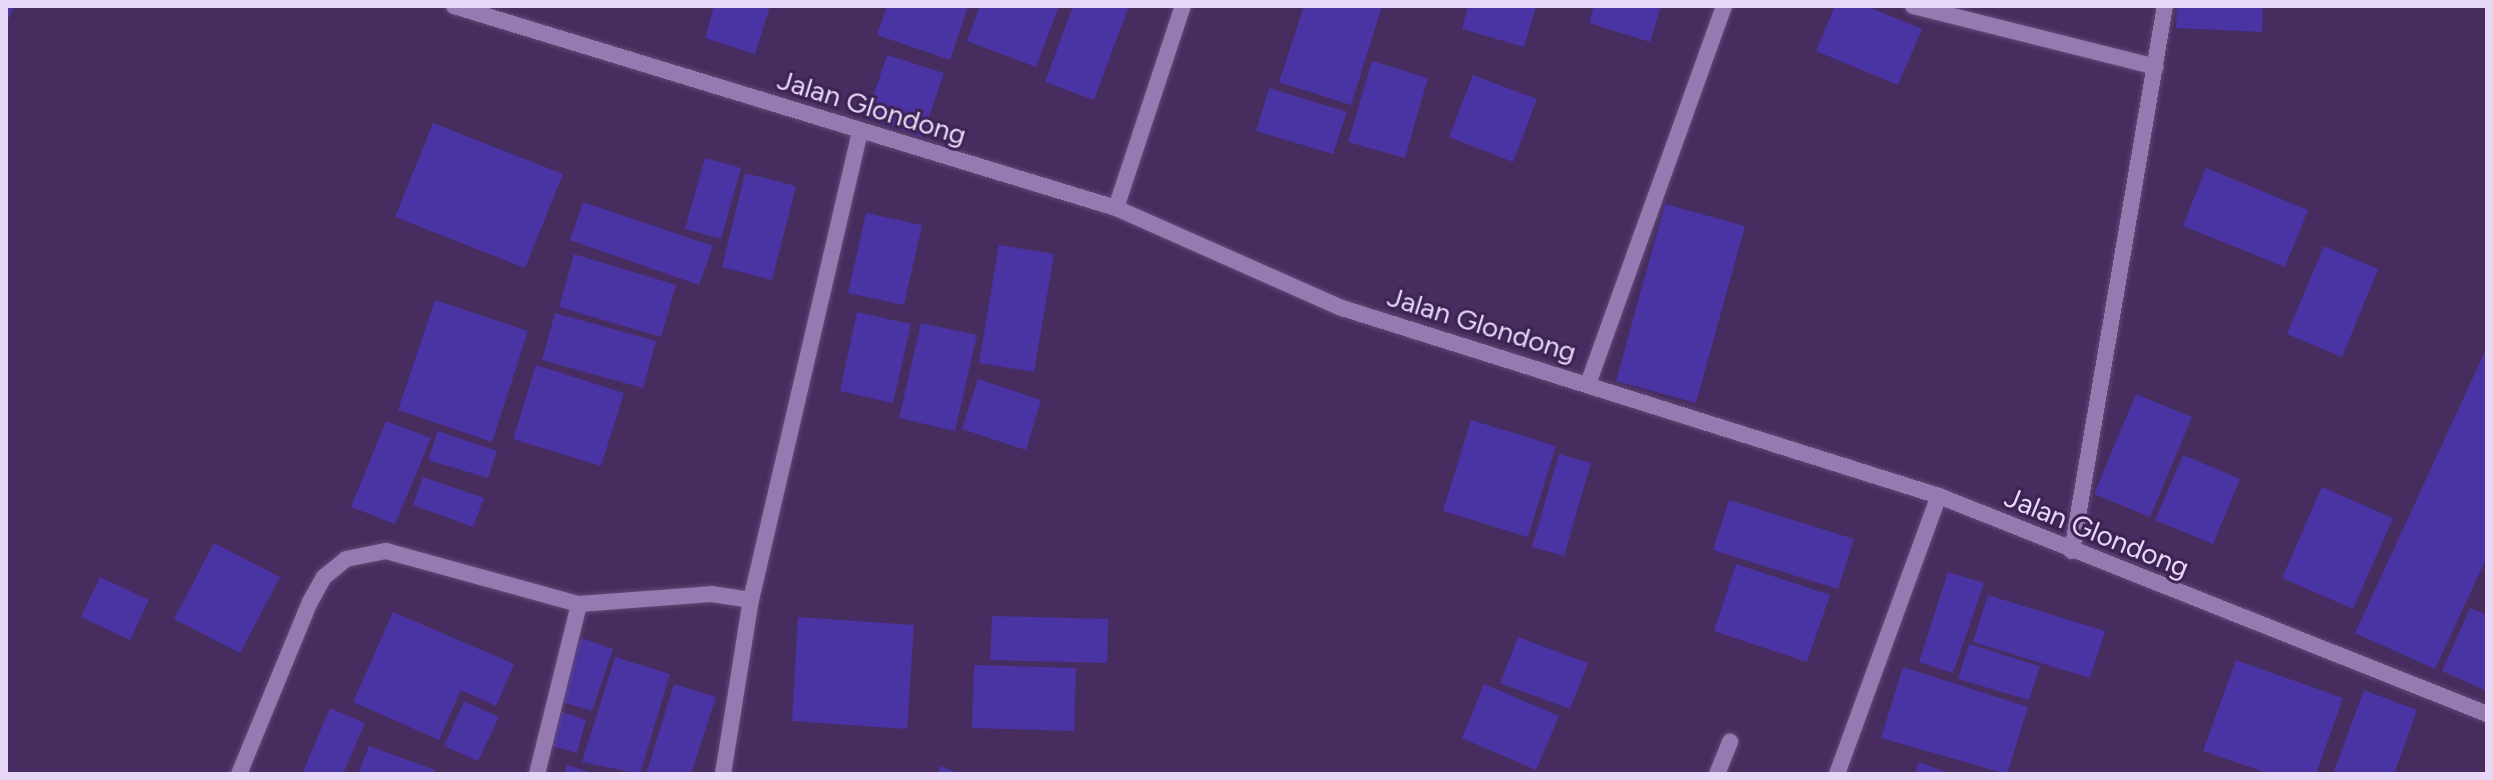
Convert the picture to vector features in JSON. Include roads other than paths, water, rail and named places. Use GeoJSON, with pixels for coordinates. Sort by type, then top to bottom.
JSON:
{"type":"FeatureCollection","features":[{"type":"Feature","properties":{"kind":"street","name":"Jalan Glondong"},"geometry":{"type":"LineString","coordinates":[[454,6],[1116,208],[1342,308],[1939,496],[2487,714]]}},
{"type":"Feature","properties":{"kind":"street"},"geometry":{"type":"LineString","coordinates":[[1116,208],[1183,6]]}},
{"type":"Feature","properties":{"kind":"street"},"geometry":{"type":"LineString","coordinates":[[1588,384],[1724,6]]}},
{"type":"Feature","properties":{"kind":"street"},"geometry":{"type":"LineString","coordinates":[[1913,6],[2155,67]]}},
{"type":"Feature","properties":{"kind":"street"},"geometry":{"type":"LineString","coordinates":[[2072,551],[2165,6]]}},
{"type":"Feature","properties":{"kind":"street"},"geometry":{"type":"LineString","coordinates":[[723,774],[751,600],[860,131]]}},
{"type":"Feature","properties":{"kind":"street"},"geometry":{"type":"LineString","coordinates":[[1837,774],[1939,496]]}},
{"type":"Feature","properties":{"kind":"street"},"geometry":{"type":"LineString","coordinates":[[239,774],[310,602],[324,577],[346,559],[386,551],[579,604],[711,594],[751,600]]}},
{"type":"Feature","properties":{"kind":"street"},"geometry":{"type":"LineString","coordinates":[[537,774],[579,604]]}},
{"type":"Feature","properties":{"kind":"street"},"geometry":{"type":"LineString","coordinates":[[1717,774],[1730,741]]}}]}
